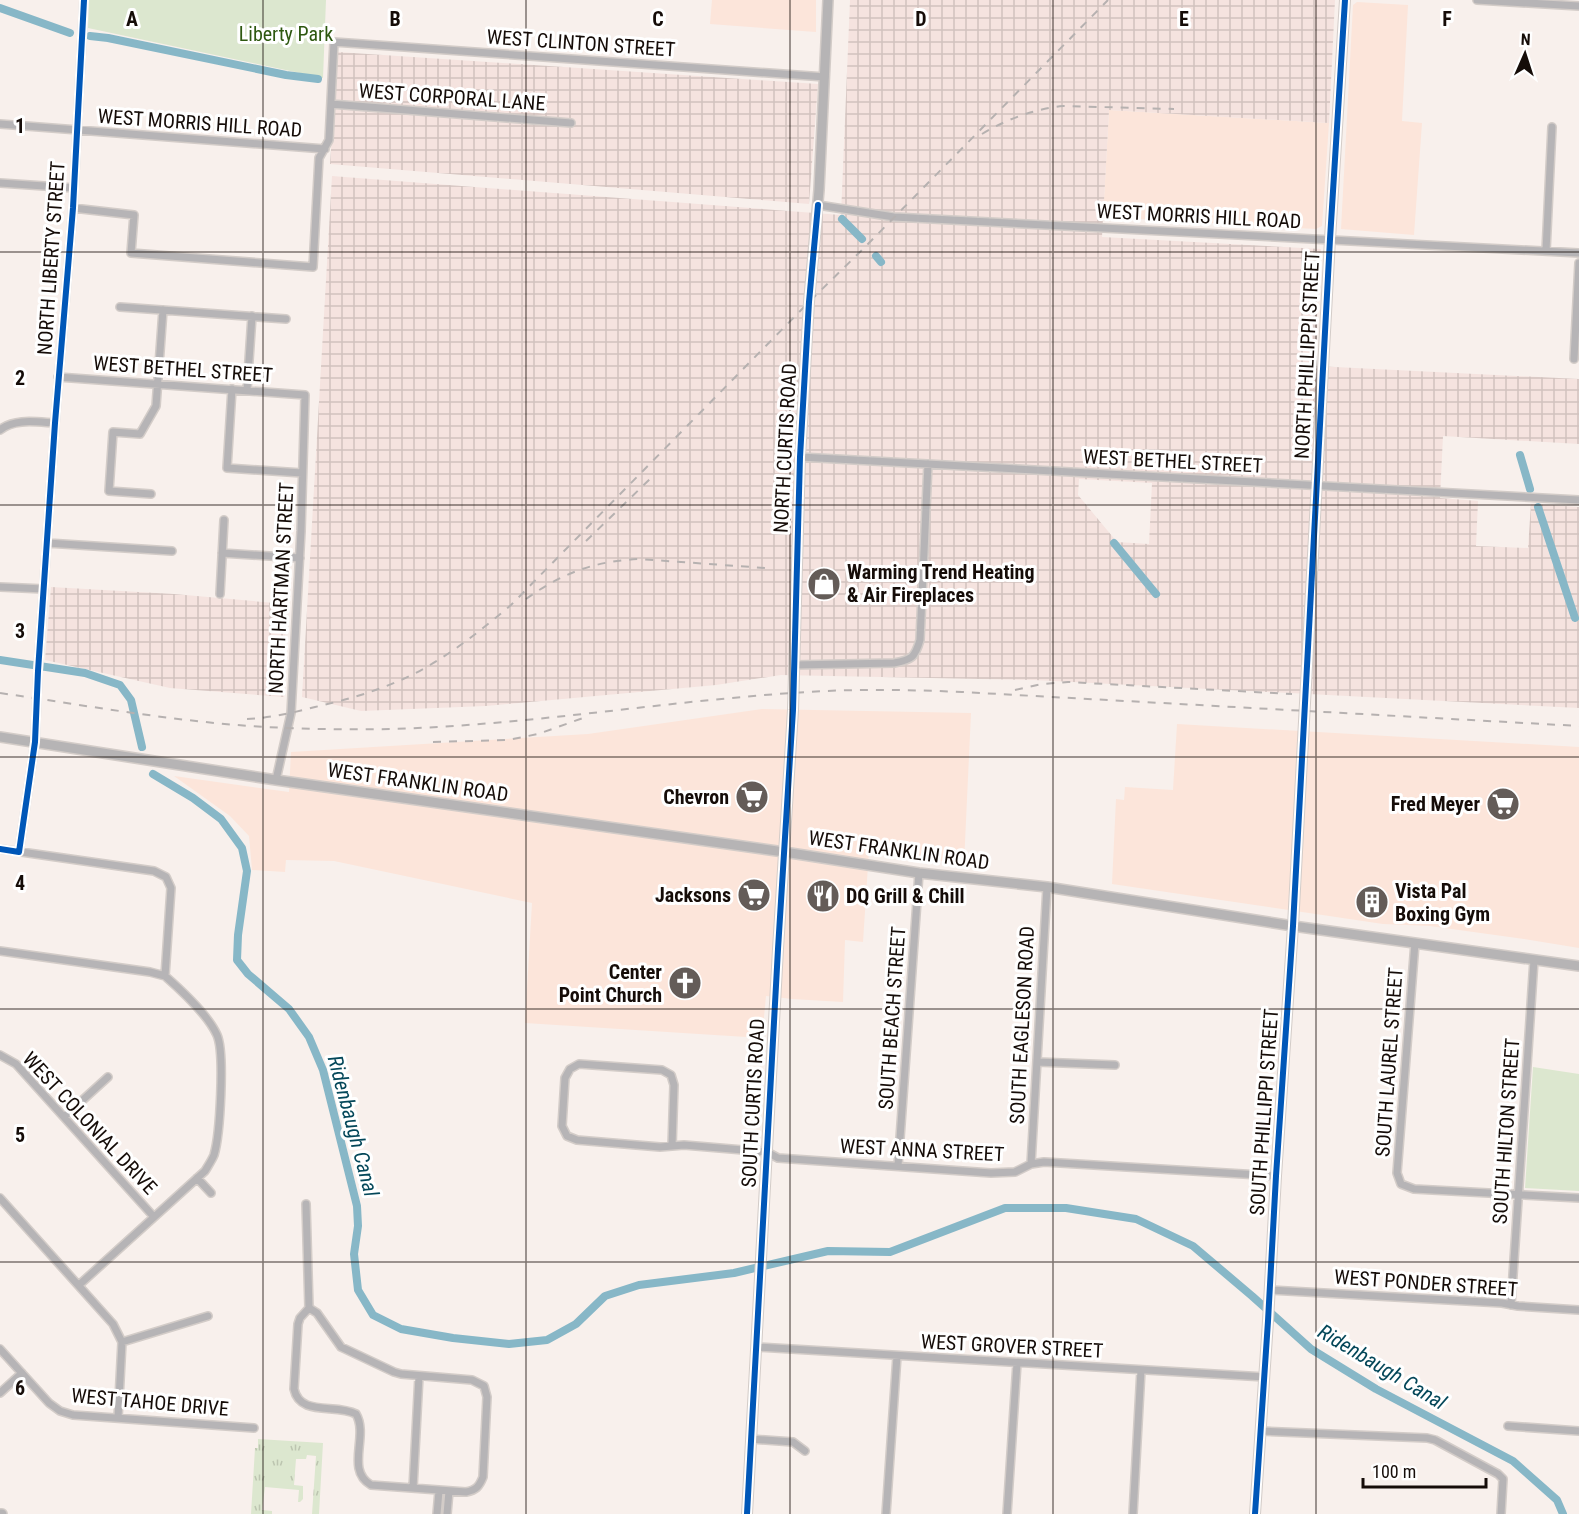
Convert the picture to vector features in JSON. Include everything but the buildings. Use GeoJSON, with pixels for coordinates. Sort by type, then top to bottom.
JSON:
{"type":"FeatureCollection","features":[{"type":"Feature","properties":{"kind":"street","name":"NORTH LIBERTY STREET"},"geometry":{"type":"LineString","coordinates":[[19,852],[35,742],[54,423],[73,208],[84,0]]}},
{"type":"Feature","properties":{"kind":"street","name":"NORTH CURTIS ROAD"},"geometry":{"type":"LineString","coordinates":[[793,693],[800,457],[809,302],[818,205],[828,0]]}},
{"type":"Feature","properties":{"kind":"street","name":"NORTH PHILLIPPI STREET"},"geometry":{"type":"LineString","coordinates":[[1304,712],[1330,239],[1346,0]]}},
{"type":"Feature","properties":{"kind":"street"},"geometry":{"type":"LineString","coordinates":[[1477,0],[1579,6]]}},
{"type":"Feature","properties":{"kind":"street","name":"WEST CLINTON STREET"},"geometry":{"type":"LineString","coordinates":[[330,104],[334,42],[825,77]]}},
{"type":"Feature","properties":{"kind":"street"},"geometry":{"type":"LineString","coordinates":[[73,208],[134,214],[131,253],[314,267],[319,158],[329,140],[330,104]]}},
{"type":"Feature","properties":{"kind":"street","name":"WEST CORPORAL LANE"},"geometry":{"type":"LineString","coordinates":[[330,104],[571,123]]}},
{"type":"Feature","properties":{"kind":"street","name":"WEST MORRIS HILL ROAD"},"geometry":{"type":"LineString","coordinates":[[0,124],[325,149]]}},
{"type":"Feature","properties":{"kind":"street"},"geometry":{"type":"LineString","coordinates":[[1546,251],[1552,127]]}},
{"type":"Feature","properties":{"kind":"street"},"geometry":{"type":"LineString","coordinates":[[0,183],[74,188]]}},
{"type":"Feature","properties":{"kind":"street","name":"WEST MORRIS HILL ROAD"},"geometry":{"type":"LineString","coordinates":[[818,205],[894,217],[1579,253]]}},
{"type":"Feature","properties":{"kind":"street"},"geometry":{"type":"LineString","coordinates":[[1574,359],[1579,263]]}},
{"type":"Feature","properties":{"kind":"street"},"geometry":{"type":"LineString","coordinates":[[120,307],[286,319]]}},
{"type":"Feature","properties":{"kind":"street"},"geometry":{"type":"LineString","coordinates":[[151,494],[109,491],[113,432],[140,434],[156,406],[163,310]]}},
{"type":"Feature","properties":{"kind":"street"},"geometry":{"type":"LineString","coordinates":[[247,390],[252,316]]}},
{"type":"Feature","properties":{"kind":"street","name":"WEST BETHEL STREET"},"geometry":{"type":"LineString","coordinates":[[58,377],[305,395]]}},
{"type":"Feature","properties":{"kind":"street"},"geometry":{"type":"LineString","coordinates":[[232,389],[227,468],[302,473]]}},
{"type":"Feature","properties":{"kind":"street","name":"NORTH HARTMAN STREET"},"geometry":{"type":"LineString","coordinates":[[276,780],[291,713],[300,558],[305,395]]}},
{"type":"Feature","properties":{"kind":"street"},"geometry":{"type":"LineString","coordinates":[[0,430],[17,422],[54,423]]}},
{"type":"Feature","properties":{"kind":"street","name":"WEST BETHEL STREET"},"geometry":{"type":"LineString","coordinates":[[800,457],[1579,500]]}},
{"type":"Feature","properties":{"kind":"street"},"geometry":{"type":"LineString","coordinates":[[794,664],[894,663],[904,662],[914,656],[920,640],[928,464]]}},
{"type":"Feature","properties":{"kind":"street"},"geometry":{"type":"LineString","coordinates":[[220,594],[224,520]]}},
{"type":"Feature","properties":{"kind":"street"},"geometry":{"type":"LineString","coordinates":[[47,543],[172,551]]}},
{"type":"Feature","properties":{"kind":"street"},"geometry":{"type":"LineString","coordinates":[[222,554],[300,558]]}},
{"type":"Feature","properties":{"kind":"street"},"geometry":{"type":"LineString","coordinates":[[0,586],[44,589]]}},
{"type":"Feature","properties":{"kind":"street","name":"SOUTH CURTIS ROAD"},"geometry":{"type":"LineString","coordinates":[[747,1514],[793,693]]}},
{"type":"Feature","properties":{"kind":"street","name":"SOUTH PHILLIPPI STREET"},"geometry":{"type":"LineString","coordinates":[[1255,1514],[1293,926],[1304,712]]}},
{"type":"Feature","properties":{"kind":"street","name":"WEST FRANKLIN ROAD"},"geometry":{"type":"LineString","coordinates":[[0,738],[919,873],[1047,887],[1293,926],[1579,966]]}},
{"type":"Feature","properties":{"kind":"street"},"geometry":{"type":"LineString","coordinates":[[0,849],[154,871],[166,877],[171,888],[165,976]]}},
{"type":"Feature","properties":{"kind":"street","name":"SOUTH BEACH STREET"},"geometry":{"type":"LineString","coordinates":[[898,1166],[919,873]]}},
{"type":"Feature","properties":{"kind":"street","name":"SOUTH EAGLESON ROAD"},"geometry":{"type":"LineString","coordinates":[[1030,1164],[1047,887]]}},
{"type":"Feature","properties":{"kind":"street","name":"SOUTH LAUREL STREET"},"geometry":{"type":"LineString","coordinates":[[1415,943],[1397,1173],[1401,1184],[1414,1189],[1519,1195]]}},
{"type":"Feature","properties":{"kind":"street"},"geometry":{"type":"LineString","coordinates":[[0,951],[165,976],[209,1022],[218,1036],[221,1052],[220,1104],[213,1157],[205,1171],[79,1285]]}},
{"type":"Feature","properties":{"kind":"street","name":"SOUTH HILTON STREET"},"geometry":{"type":"LineString","coordinates":[[1511,1305],[1534,960]]}},
{"type":"Feature","properties":{"kind":"street","name":"WEST COLONIAL DRIVE"},"geometry":{"type":"LineString","coordinates":[[0,1055],[16,1064],[154,1217]]}},
{"type":"Feature","properties":{"kind":"street"},"geometry":{"type":"LineString","coordinates":[[1037,1062],[1115,1065]]}},
{"type":"Feature","properties":{"kind":"street","name":"WEST ANNA STREET"},"geometry":{"type":"LineString","coordinates":[[672,1146],[674,1085],[671,1076],[662,1070],[579,1064],[570,1069],[565,1078],[562,1126],[567,1136],[576,1140],[660,1147],[672,1146],[684,1145],[767,1152],[778,1158],[999,1173],[1015,1172],[1030,1164],[1044,1162],[1276,1176]]}},
{"type":"Feature","properties":{"kind":"street"},"geometry":{"type":"LineString","coordinates":[[64,1117],[108,1077]]}},
{"type":"Feature","properties":{"kind":"street"},"geometry":{"type":"LineString","coordinates":[[197,1178],[211,1193]]}},
{"type":"Feature","properties":{"kind":"street"},"geometry":{"type":"LineString","coordinates":[[1519,1195],[1579,1198]]}},
{"type":"Feature","properties":{"kind":"street"},"geometry":{"type":"LineString","coordinates":[[0,1198],[113,1324],[122,1342],[118,1418]]}},
{"type":"Feature","properties":{"kind":"street"},"geometry":{"type":"LineString","coordinates":[[306,1204],[309,1308],[298,1324],[295,1396],[305,1405],[344,1409],[356,1414],[360,1426],[358,1468],[366,1482],[371,1485],[466,1492],[478,1487],[483,1477],[487,1397],[484,1386],[472,1380],[394,1372],[341,1347],[317,1313],[309,1308]]}},
{"type":"Feature","properties":{"kind":"street","name":"WEST PONDER STREET"},"geometry":{"type":"LineString","coordinates":[[1270,1290],[1579,1310]]}},
{"type":"Feature","properties":{"kind":"street"},"geometry":{"type":"LineString","coordinates":[[122,1342],[208,1316]]}},
{"type":"Feature","properties":{"kind":"street","name":"WEST GROVER STREET"},"geometry":{"type":"LineString","coordinates":[[756,1347],[1265,1377]]}},
{"type":"Feature","properties":{"kind":"street","name":"WEST TAHOE DRIVE"},"geometry":{"type":"LineString","coordinates":[[0,1349],[48,1403],[60,1411],[74,1415],[254,1428]]}},
{"type":"Feature","properties":{"kind":"street"},"geometry":{"type":"LineString","coordinates":[[886,1514],[897,1356]]}},
{"type":"Feature","properties":{"kind":"street"},"geometry":{"type":"LineString","coordinates":[[1007,1514],[1017,1363]]}},
{"type":"Feature","properties":{"kind":"street"},"geometry":{"type":"LineString","coordinates":[[1133,1514],[1141,1370]]}},
{"type":"Feature","properties":{"kind":"street"},"geometry":{"type":"LineString","coordinates":[[0,1394],[22,1373]]}},
{"type":"Feature","properties":{"kind":"street"},"geometry":{"type":"LineString","coordinates":[[413,1488],[419,1376]]}},
{"type":"Feature","properties":{"kind":"street"},"geometry":{"type":"LineString","coordinates":[[1508,1426],[1579,1431]]}},
{"type":"Feature","properties":{"kind":"street"},"geometry":{"type":"LineString","coordinates":[[1262,1431],[1435,1440],[1498,1474],[1503,1479],[1501,1514]]}},
{"type":"Feature","properties":{"kind":"street"},"geometry":{"type":"LineString","coordinates":[[751,1439],[793,1442],[805,1451]]}},
{"type":"Feature","properties":{"kind":"street"},"geometry":{"type":"LineString","coordinates":[[437,1514],[439,1491]]}},
{"type":"Feature","properties":{"kind":"street"},"geometry":{"type":"LineString","coordinates":[[447,1514],[449,1491]]}},
{"type":"Feature","properties":{"kind":"shaded area"},"geometry":{"type":"Polygon","coordinates":[[[712,0],[816,0],[816,32],[710,24],[712,0]]]}},
{"type":"Feature","properties":{"kind":"shaded area"},"geometry":{"type":"Polygon","coordinates":[[[850,0],[1335,0],[1329,123],[1109,110],[1102,237],[1321,249],[1315,366],[1579,379],[1579,444],[1443,436],[1440,498],[1478,501],[1476,546],[1528,548],[1531,504],[1579,507],[1579,708],[1034,680],[781,675],[716,685],[486,706],[361,711],[302,697],[332,176],[841,215],[850,0]],[[1079,479],[1078,495],[1117,542],[1149,544],[1152,483],[1079,479]]]}},
{"type":"Feature","properties":{"kind":"shaded area"},"geometry":{"type":"Polygon","coordinates":[[[1357,2],[1408,5],[1402,121],[1422,123],[1414,235],[1341,229],[1353,5],[1357,2]]]}},
{"type":"Feature","properties":{"kind":"shaded area"},"geometry":{"type":"Polygon","coordinates":[[[338,52],[818,84],[809,204],[330,164],[338,52]]]}},
{"type":"Feature","properties":{"kind":"shaded area"},"geometry":{"type":"Polygon","coordinates":[[[1109,110],[1329,123],[1322,226],[1316,229],[1103,217],[1109,110]]]}},
{"type":"Feature","properties":{"kind":"shaded area"},"geometry":{"type":"Polygon","coordinates":[[[51,587],[174,594],[286,604],[284,697],[170,688],[45,660],[51,587]]]}},
{"type":"Feature","properties":{"kind":"shaded area"},"geometry":{"type":"Polygon","coordinates":[[[762,709],[971,713],[964,864],[869,850],[863,942],[845,940],[843,1002],[766,996],[762,1038],[525,1023],[532,903],[334,861],[286,860],[285,872],[252,870],[249,836],[230,816],[174,776],[289,792],[291,752],[588,734],[762,709]]]}},
{"type":"Feature","properties":{"kind":"shaded area"},"geometry":{"type":"Polygon","coordinates":[[[1177,724],[1579,747],[1579,948],[1430,926],[1383,924],[1112,884],[1116,799],[1124,800],[1125,787],[1173,790],[1177,724]]]}},
{"type":"Feature","properties":{"kind":"green space","name":"Liberty Park"},"geometry":{"type":"Polygon","coordinates":[[[89,0],[326,0],[323,78],[88,28],[89,0]]]}},
{"type":"Feature","properties":{"kind":"green space"},"geometry":{"type":"Polygon","coordinates":[[[1533,1067],[1579,1074],[1579,1191],[1525,1188],[1533,1067]]]}},
{"type":"Feature","properties":{"kind":"green space"},"geometry":{"type":"Polygon","coordinates":[[[258,1439],[323,1443],[319,1514],[312,1514],[316,1456],[307,1455],[306,1459],[296,1459],[294,1485],[303,1486],[303,1499],[298,1502],[299,1490],[265,1487],[262,1510],[272,1511],[272,1514],[251,1514],[255,1448],[258,1448],[258,1439]]]}},
{"type":"Feature","properties":{"kind":"waterway"},"geometry":{"type":"LineString","coordinates":[[0,8],[70,33]]}},
{"type":"Feature","properties":{"kind":"waterway"},"geometry":{"type":"LineString","coordinates":[[90,36],[286,75],[318,79]]}},
{"type":"Feature","properties":{"kind":"waterway"},"geometry":{"type":"LineString","coordinates":[[842,219],[862,239]]}},
{"type":"Feature","properties":{"kind":"waterway"},"geometry":{"type":"LineString","coordinates":[[876,256],[881,262]]}},
{"type":"Feature","properties":{"kind":"waterway"},"geometry":{"type":"LineString","coordinates":[[1520,455],[1530,489]]}},
{"type":"Feature","properties":{"kind":"waterway"},"geometry":{"type":"LineString","coordinates":[[1538,507],[1575,618]]}},
{"type":"Feature","properties":{"kind":"waterway"},"geometry":{"type":"LineString","coordinates":[[1114,543],[1156,594]]}},
{"type":"Feature","properties":{"kind":"waterway","name":"Ridenbaugh Canal"},"geometry":{"type":"LineString","coordinates":[[0,660],[85,673],[120,685],[131,700],[142,747]]}},
{"type":"Feature","properties":{"kind":"waterway","name":"Ridenbaugh Canal"},"geometry":{"type":"LineString","coordinates":[[153,774],[193,798],[221,819],[242,848],[247,871],[237,960],[248,974],[289,1009],[309,1037],[323,1070],[357,1206],[358,1226],[354,1254],[358,1290],[373,1315],[401,1329],[453,1338],[509,1344],[547,1340],[576,1324],[605,1296],[639,1285],[734,1273],[828,1251],[890,1252],[1005,1208],[1066,1208],[1136,1219],[1193,1246],[1311,1349],[1376,1389],[1513,1461],[1557,1500],[1563,1514]]}},
{"type":"Feature","properties":{"kind":"railway"},"geometry":{"type":"LineString","coordinates":[[247,719],[273,716],[345,700],[389,685],[441,658],[472,637],[511,605],[1108,0]]}},
{"type":"Feature","properties":{"kind":"railway"},"geometry":{"type":"LineString","coordinates":[[982,134],[1021,115],[1063,106],[1174,109]]}},
{"type":"Feature","properties":{"kind":"railway"},"geometry":{"type":"LineString","coordinates":[[586,541],[651,478]]}},
{"type":"Feature","properties":{"kind":"railway"},"geometry":{"type":"LineString","coordinates":[[526,599],[566,575],[608,562],[623,560],[639,559],[765,568]]}},
{"type":"Feature","properties":{"kind":"railway"},"geometry":{"type":"LineString","coordinates":[[1015,690],[1042,684],[1068,682],[1292,694]]}},
{"type":"Feature","properties":{"kind":"railway"},"geometry":{"type":"LineString","coordinates":[[0,693],[187,720],[320,729],[445,727],[772,694],[877,690],[962,692],[1579,726]]}},
{"type":"Feature","properties":{"kind":"railway"},"geometry":{"type":"LineString","coordinates":[[433,742],[508,740],[538,734],[583,718]]}},
{"type":"Feature","properties":{"kind":"cycle path"},"geometry":{"type":"LineString","coordinates":[[0,849],[19,852],[35,742],[55,423],[73,208],[84,0]]}},
{"type":"Feature","properties":{"kind":"cycle path"},"geometry":{"type":"LineString","coordinates":[[1255,1514],[1293,926],[1345,0]]}},
{"type":"Feature","properties":{"kind":"cycle path"},"geometry":{"type":"LineString","coordinates":[[747,1514],[793,710],[800,457],[809,302],[818,205]]}},
{"type":"Feature","properties":{"kind":"place","name":"Warming Trend Heating & Air Fireplaces"},"geometry":{"type":"Point","coordinates":[824,584]}},
{"type":"Feature","properties":{"kind":"place","name":"Chevron"},"geometry":{"type":"Point","coordinates":[752,797]}},
{"type":"Feature","properties":{"kind":"place","name":"Fred Meyer"},"geometry":{"type":"Point","coordinates":[1503,804]}},
{"type":"Feature","properties":{"kind":"place","name":"Jacksons"},"geometry":{"type":"Point","coordinates":[754,895]}},
{"type":"Feature","properties":{"kind":"place","name":"DQ Grill & Chill"},"geometry":{"type":"Point","coordinates":[823,896]}},
{"type":"Feature","properties":{"kind":"place","name":"Vista Pal Boxing Gym"},"geometry":{"type":"Point","coordinates":[1372,902]}},
{"type":"Feature","properties":{"kind":"place","name":"Center Point Church"},"geometry":{"type":"Point","coordinates":[685,983]}}]}
